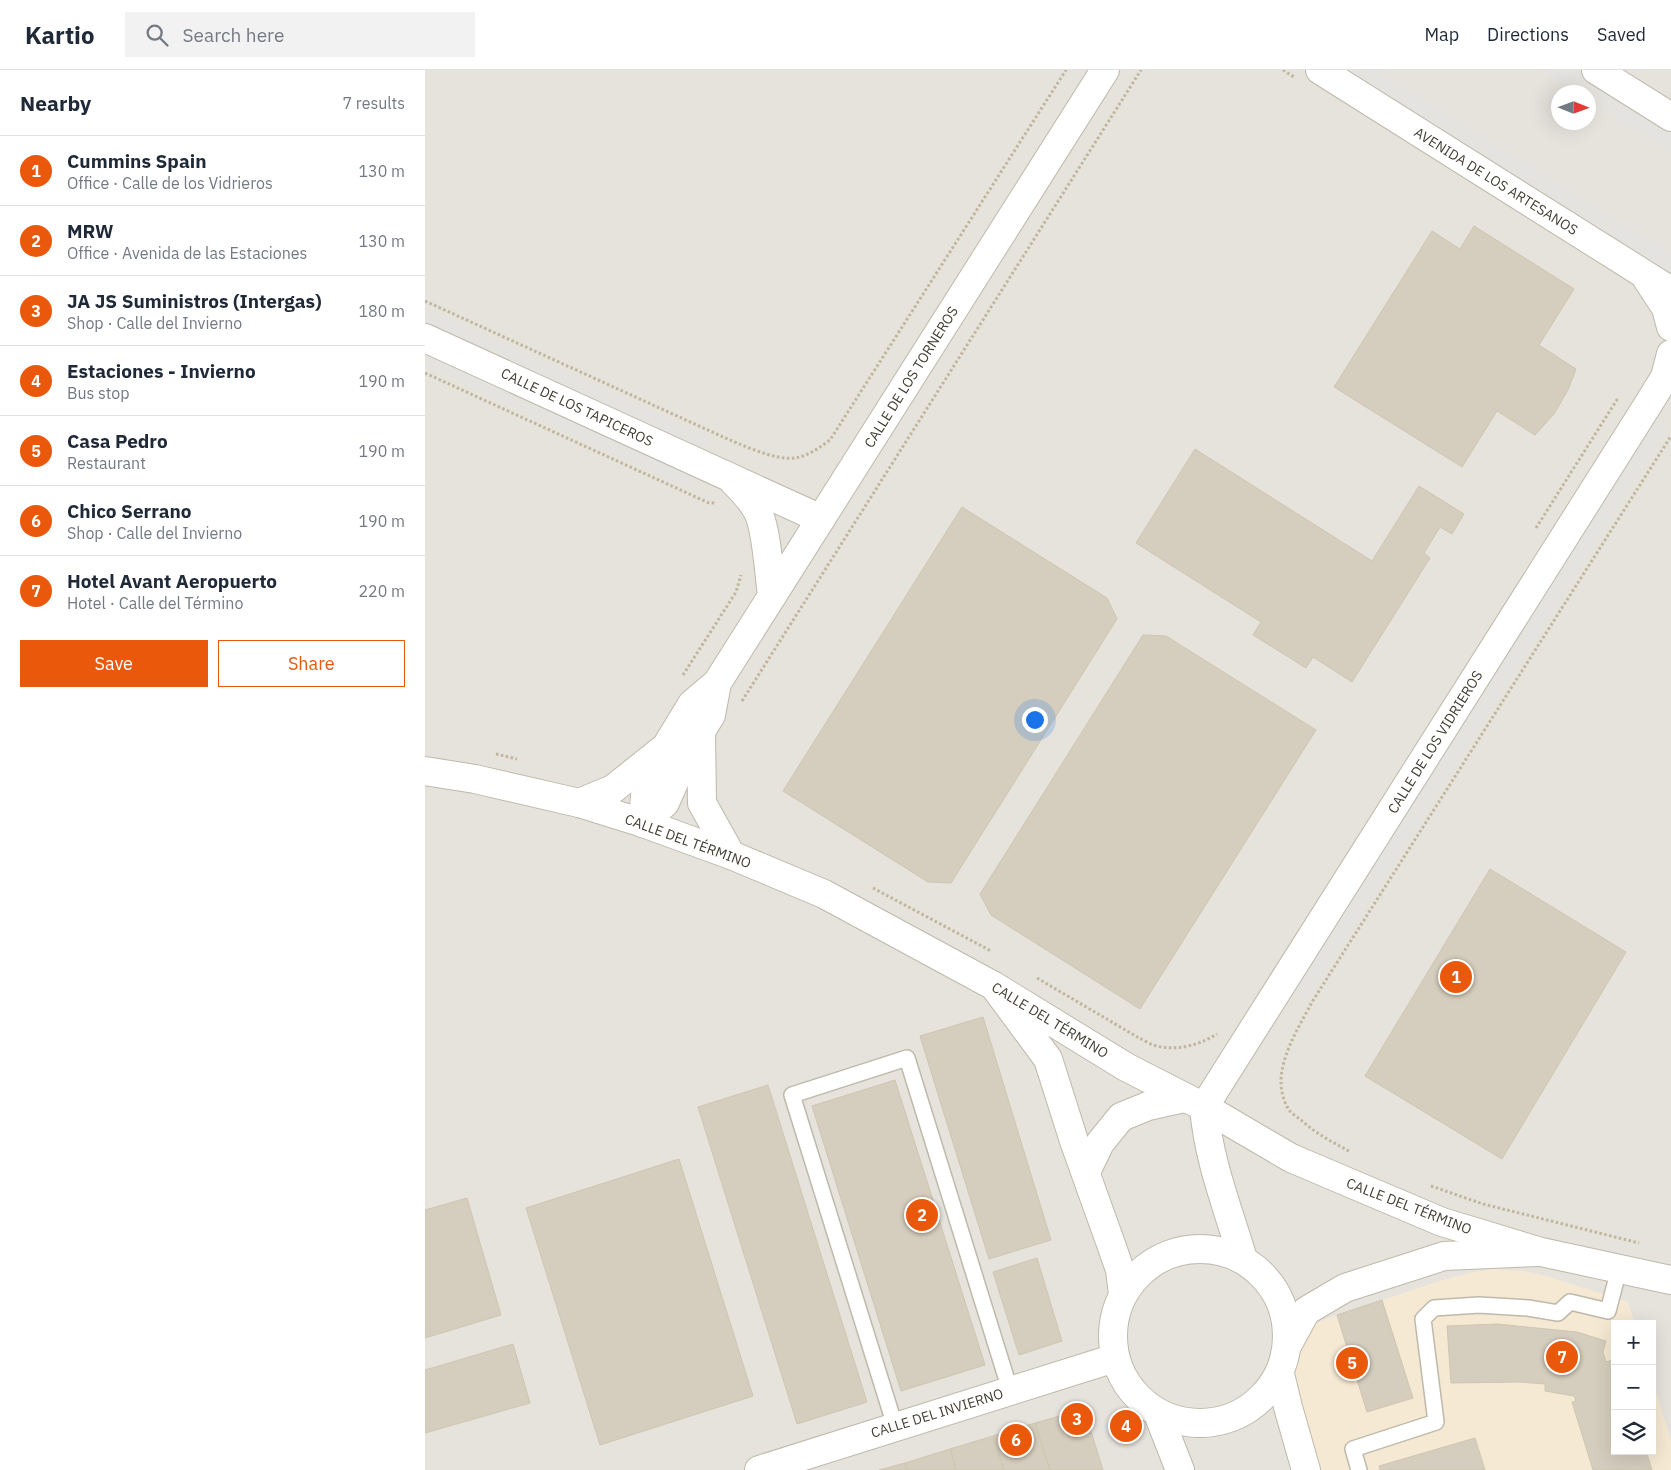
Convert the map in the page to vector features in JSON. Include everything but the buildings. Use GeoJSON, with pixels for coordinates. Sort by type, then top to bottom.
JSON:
{"type":"FeatureCollection","features":[{"type":"Feature","properties":{"kind":"street","name":"CALLE DE LOS TORNEROS"},"geometry":{"type":"LineString","coordinates":[[643,823],[645,795],[652,774],[692,704],[717,683],[1105,70]]}},
{"type":"Feature","properties":{"kind":"street"},"geometry":{"type":"LineString","coordinates":[[1596,70],[1671,117]]}},
{"type":"Feature","properties":{"kind":"street","name":"AVENIDA DE LOS ARTESANOS"},"geometry":{"type":"LineString","coordinates":[[1310,75],[1671,291]]}},
{"type":"Feature","properties":{"kind":"street"},"geometry":{"type":"LineString","coordinates":[[1643,274],[1666,308],[1671,328]]}},
{"type":"Feature","properties":{"kind":"street","name":"CALLE DE LOS TAPICEROS"},"geometry":{"type":"LineString","coordinates":[[425,338],[821,519]]}},
{"type":"Feature","properties":{"kind":"street","name":"CALLE DE LOS VIDRIEROS"},"geometry":{"type":"LineString","coordinates":[[1194,1102],[1669,368]]}},
{"type":"Feature","properties":{"kind":"street","name":"CALLE DE LOS TAPICEROS"},"geometry":{"type":"LineString","coordinates":[[729,477],[747,495],[758,513],[764,537],[772,596]]}},
{"type":"Feature","properties":{"kind":"street","name":"CALLE DE LOS TORNEROS"},"geometry":{"type":"LineString","coordinates":[[643,823],[665,803],[686,754],[711,715],[717,683]]}},
{"type":"Feature","properties":{"kind":"street","name":"CALLE DE LOS TORNEROS"},"geometry":{"type":"LineString","coordinates":[[701,731],[702,803],[731,855]]}},
{"type":"Feature","properties":{"kind":"street","name":"CALLE DE LOS TORNEROS"},"geometry":{"type":"LineString","coordinates":[[579,803],[613,789],[667,746]]}},
{"type":"Feature","properties":{"kind":"street","name":"CALLE DEL TÉRMINO"},"geometry":{"type":"LineString","coordinates":[[425,771],[475,779],[579,803],[643,823],[731,855],[824,894],[994,986],[1126,1067],[1194,1102],[1299,1162],[1442,1222],[1541,1252],[1671,1280]]}},
{"type":"Feature","properties":{"kind":"street"},"geometry":{"type":"LineString","coordinates":[[994,986],[1048,1060],[1120,1270],[1123,1294],[1114,1324],[1115,1358],[1127,1385],[1142,1403],[1158,1414],[1187,1423],[1227,1420],[1254,1406],[1280,1374],[1288,1344],[1306,1311],[1345,1288],[1443,1256],[1541,1252]]}},
{"type":"Feature","properties":{"kind":"street"},"geometry":{"type":"LineString","coordinates":[[1086,1172],[1100,1143],[1121,1116],[1148,1106],[1194,1102],[1206,1132],[1243,1259]]}},
{"type":"Feature","properties":{"kind":"street"},"geometry":{"type":"LineString","coordinates":[[1123,1294],[1147,1266],[1174,1252],[1210,1248],[1243,1259],[1268,1280],[1283,1307],[1288,1344]]}},
{"type":"Feature","properties":{"kind":"street","name":"CALLE DEL INVIERNO"},"geometry":{"type":"LineString","coordinates":[[759,1470],[1115,1358]]}},
{"type":"Feature","properties":{"kind":"street"},"geometry":{"type":"LineString","coordinates":[[1280,1374],[1306,1470]]}},
{"type":"Feature","properties":{"kind":"street"},"geometry":{"type":"LineString","coordinates":[[1158,1414],[1180,1470]]}},
{"type":"Feature","properties":{"kind":"lane"},"geometry":{"type":"LineString","coordinates":[[895,1426],[792,1095],[907,1058],[1011,1390]]}},
{"type":"Feature","properties":{"kind":"lane"},"geometry":{"type":"LineString","coordinates":[[1359,1470],[1353,1449],[1435,1422],[1423,1320],[1434,1308],[1479,1305],[1528,1308],[1558,1313],[1570,1302],[1608,1311],[1619,1269]]}},
{"type":"Feature","properties":{"kind":"path"},"geometry":{"type":"LineString","coordinates":[[425,301],[729,440],[771,456],[794,458],[815,451],[829,440],[835,432],[1065,70]]}},
{"type":"Feature","properties":{"kind":"path"},"geometry":{"type":"LineString","coordinates":[[741,704],[1141,70]]}},
{"type":"Feature","properties":{"kind":"path"},"geometry":{"type":"LineString","coordinates":[[1283,70],[1310,75]]}},
{"type":"Feature","properties":{"kind":"path"},"geometry":{"type":"LineString","coordinates":[[425,373],[709,503],[720,504]]}},
{"type":"Feature","properties":{"kind":"path"},"geometry":{"type":"LineString","coordinates":[[1531,536],[1620,395]]}},
{"type":"Feature","properties":{"kind":"path"},"geometry":{"type":"LineString","coordinates":[[1352,1153],[1315,1132],[1289,1110],[1283,1094],[1281,1078],[1286,1053],[1313,1002],[1671,436]]}},
{"type":"Feature","properties":{"kind":"path"},"geometry":{"type":"LineString","coordinates":[[683,675],[735,592],[744,568]]}},
{"type":"Feature","properties":{"kind":"path"},"geometry":{"type":"LineString","coordinates":[[488,753],[507,756],[525,762]]}},
{"type":"Feature","properties":{"kind":"path"},"geometry":{"type":"LineString","coordinates":[[869,886],[997,955]]}},
{"type":"Feature","properties":{"kind":"path"},"geometry":{"type":"LineString","coordinates":[[1031,975],[1156,1046],[1179,1048],[1202,1043],[1220,1033]]}},
{"type":"Feature","properties":{"kind":"path"},"geometry":{"type":"LineString","coordinates":[[1427,1184],[1483,1204],[1643,1244]]}},
{"type":"Feature","properties":{"kind":"shaded area"},"geometry":{"type":"Polygon","coordinates":[[[425,70],[1671,70],[1671,1440],[1656,1392],[1656,1320],[1634,1320],[1628,1302],[1546,1276],[1522,1271],[1493,1269],[1443,1280],[1314,1324],[1304,1337],[1295,1365],[1298,1394],[1321,1470],[425,1470],[425,70]]]}},
{"type":"Feature","properties":{"kind":"shaded area"},"geometry":{"type":"Polygon","coordinates":[[[1345,70],[1378,70],[1671,254],[1671,276],[1345,70]]]}},
{"type":"Feature","properties":{"kind":"shaded area"},"geometry":{"type":"Polygon","coordinates":[[[1539,70],[1575,70],[1671,131],[1671,153],[1596,105],[1596,85],[1564,85],[1539,70]]]}},
{"type":"Feature","properties":{"kind":"shaded area"},"geometry":{"type":"Polygon","coordinates":[[[425,308],[711,439],[703,455],[425,327],[425,308]]]}},
{"type":"Feature","properties":{"kind":"shaded area"},"geometry":{"type":"Polygon","coordinates":[[[425,346],[696,472],[688,488],[425,366],[425,346]]]}},
{"type":"Feature","properties":{"kind":"shaded area"},"geometry":{"type":"Polygon","coordinates":[[[1653,418],[1668,428],[1307,1000],[1293,991],[1653,418]]]}},
{"type":"Feature","properties":{"kind":"shaded area"},"geometry":{"type":"Polygon","coordinates":[[[1493,1269],[1522,1271],[1546,1276],[1628,1302],[1634,1320],[1611,1320],[1611,1455],[1656,1455],[1656,1392],[1671,1440],[1671,1470],[1321,1470],[1298,1394],[1295,1365],[1304,1337],[1314,1324],[1337,1315],[1470,1273],[1493,1269]]]}},
{"type":"Feature","properties":{"kind":"place","name":"Cummins Spain"},"geometry":{"type":"Point","coordinates":[1456,977]}},
{"type":"Feature","properties":{"kind":"place","name":"MRW"},"geometry":{"type":"Point","coordinates":[922,1215]}},
{"type":"Feature","properties":{"kind":"place","name":"Hotel Avant Aeropuerto"},"geometry":{"type":"Point","coordinates":[1562,1357]}},
{"type":"Feature","properties":{"kind":"place","name":"Casa Pedro"},"geometry":{"type":"Point","coordinates":[1352,1363]}},
{"type":"Feature","properties":{"kind":"place","name":"JA JS Suministros (Intergas)"},"geometry":{"type":"Point","coordinates":[1077,1419]}},
{"type":"Feature","properties":{"kind":"place","name":"Estaciones - Invierno"},"geometry":{"type":"Point","coordinates":[1126,1426]}},
{"type":"Feature","properties":{"kind":"place","name":"Chico Serrano"},"geometry":{"type":"Point","coordinates":[1016,1440]}}]}
